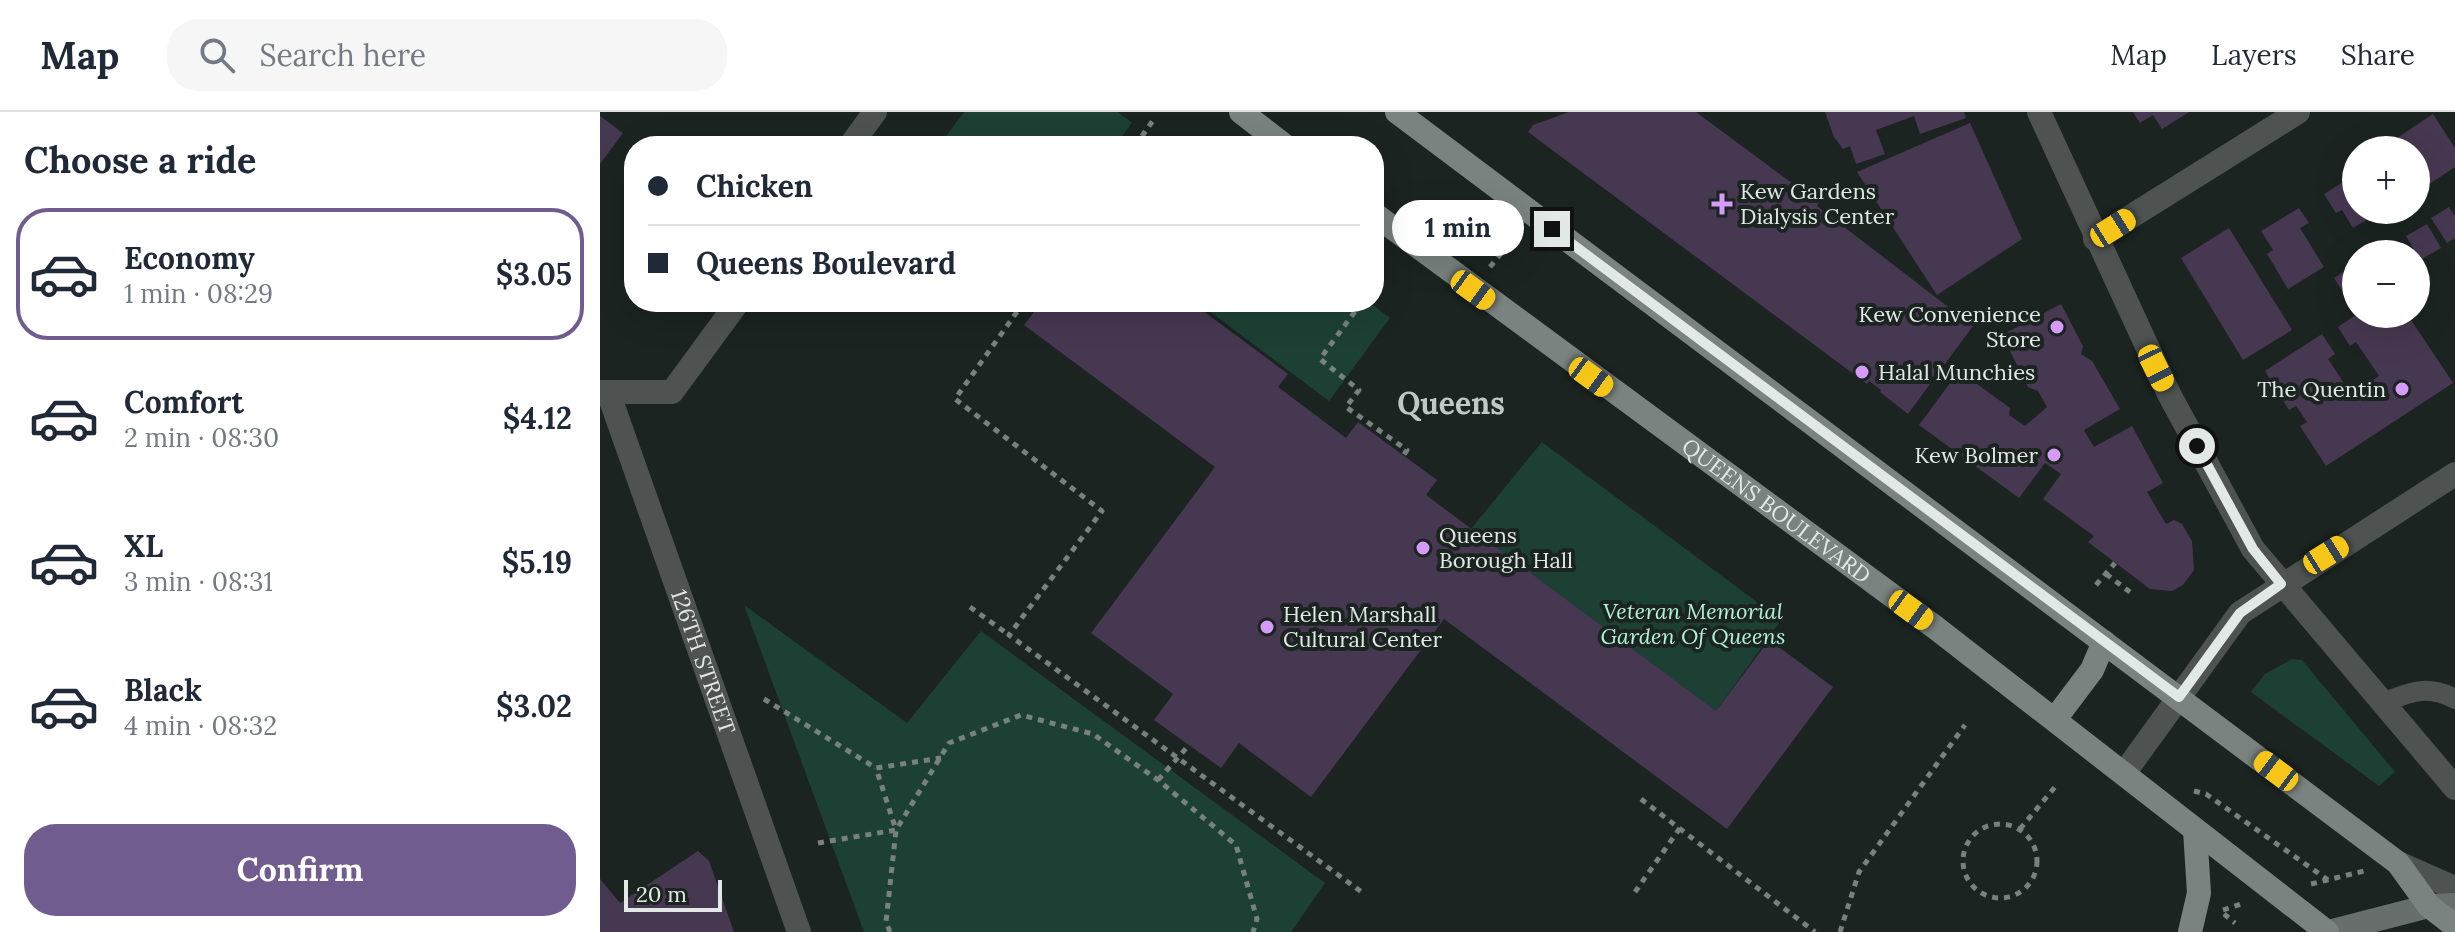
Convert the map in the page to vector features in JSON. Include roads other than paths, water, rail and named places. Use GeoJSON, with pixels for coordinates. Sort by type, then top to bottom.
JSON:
{"type":"FeatureCollection","features":[{"type":"Feature","properties":{"kind":"main road"},"geometry":{"type":"LineString","coordinates":[[1241,112],[1272,136]]}},
{"type":"Feature","properties":{"kind":"main road"},"geometry":{"type":"LineString","coordinates":[[1397,112],[2398,863],[2429,906],[2455,926]]}},
{"type":"Feature","properties":{"kind":"main road","name":"QUEENS BOULEVARD"},"geometry":{"type":"LineString","coordinates":[[1384,221],[2055,719],[2328,932]]}},
{"type":"Feature","properties":{"kind":"main road"},"geometry":{"type":"LineString","coordinates":[[2055,719],[2092,670],[2104,642]]}},
{"type":"Feature","properties":{"kind":"main road"},"geometry":{"type":"LineString","coordinates":[[2190,932],[2199,893],[2195,830]]}},
{"type":"Feature","properties":{"kind":"main road"},"geometry":{"type":"LineString","coordinates":[[2328,932],[2429,906],[2455,905]]}},
{"type":"Feature","properties":{"kind":"street"},"geometry":{"type":"LineString","coordinates":[[857,136],[875,112]]}},
{"type":"Feature","properties":{"kind":"street"},"geometry":{"type":"LineString","coordinates":[[2039,112],[2169,394],[2253,549],[2455,788]]}},
{"type":"Feature","properties":{"kind":"street"},"geometry":{"type":"LineString","coordinates":[[2095,239],[2298,112]]}},
{"type":"Feature","properties":{"kind":"street"},"geometry":{"type":"LineString","coordinates":[[604,392],[672,392],[731,312]]}},
{"type":"Feature","properties":{"kind":"street","name":"126TH STREET"},"geometry":{"type":"LineString","coordinates":[[604,392],[799,932]]}},
{"type":"Feature","properties":{"kind":"street"},"geometry":{"type":"LineString","coordinates":[[2125,772],[2240,613],[2455,474]]}},
{"type":"Feature","properties":{"kind":"street"},"geometry":{"type":"LineString","coordinates":[[2398,863],[2455,888]]}},
{"type":"Feature","properties":{"kind":"lane"},"geometry":{"type":"LineString","coordinates":[[2385,702],[2417,689],[2440,691],[2455,699]]}},
{"type":"Feature","properties":{"kind":"place","name":"Kew Gardens Dialysis Center"},"geometry":{"type":"Point","coordinates":[1722,204]}},
{"type":"Feature","properties":{"kind":"place","name":"Kew Convenience Store"},"geometry":{"type":"Point","coordinates":[2057,327]}},
{"type":"Feature","properties":{"kind":"place","name":"Halal Munchies"},"geometry":{"type":"Point","coordinates":[1862,372]}},
{"type":"Feature","properties":{"kind":"place","name":"The Quentin"},"geometry":{"type":"Point","coordinates":[2402,389]}},
{"type":"Feature","properties":{"kind":"place","name":"Kew Bolmer"},"geometry":{"type":"Point","coordinates":[2054,455]}},
{"type":"Feature","properties":{"kind":"place","name":"Queens Borough Hall"},"geometry":{"type":"Point","coordinates":[1423,548]}},
{"type":"Feature","properties":{"kind":"place","name":"Helen Marshall Cultural Center"},"geometry":{"type":"Point","coordinates":[1267,627]}},
{"type":"Feature","properties":{"kind":"district","name":"Queens"},"geometry":{"type":"Point","coordinates":[1451,404]}},
{"type":"Feature","properties":{"kind":"park label","name":"Veteran Memorial Garden Of Queens"},"geometry":{"type":"Point","coordinates":[1693,624]}}]}
